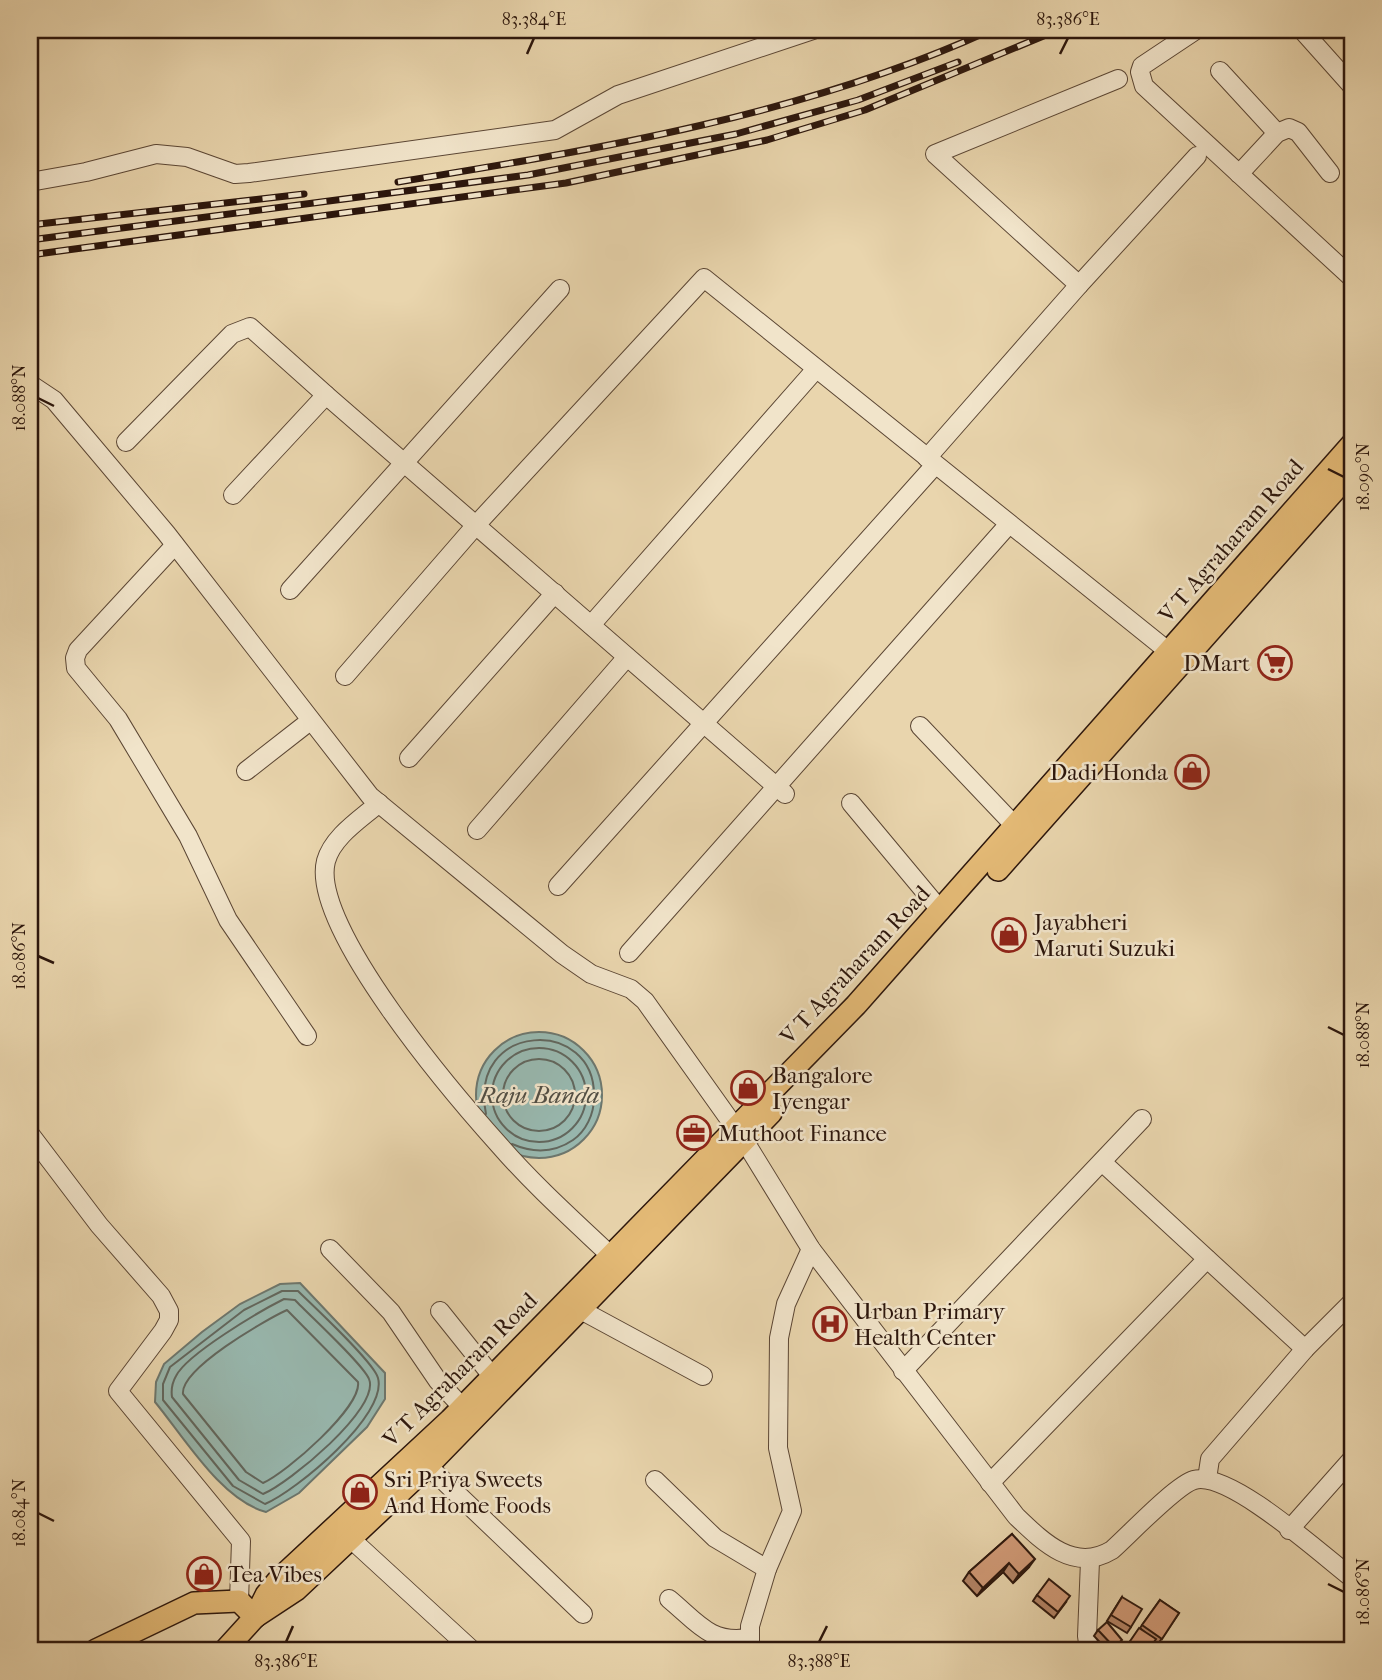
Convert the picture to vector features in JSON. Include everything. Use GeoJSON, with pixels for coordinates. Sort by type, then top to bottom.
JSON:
{"type":"FeatureCollection","features":[{"type":"Feature","properties":{"kind":"main road","name":"V T Agraharam Road"},"geometry":{"type":"LineString","coordinates":[[255,1617],[266,1595],[280,1578],[356,1511],[610,1255],[830,1054],[965,907],[1352,444]]}},
{"type":"Feature","properties":{"kind":"main road","name":"V T Agraharam Road"},"geometry":{"type":"LineString","coordinates":[[740,1134],[1016,827],[1352,471]]}},
{"type":"Feature","properties":{"kind":"main road"},"geometry":{"type":"LineString","coordinates":[[225,1650],[255,1617],[280,1603],[429,1466],[579,1309],[740,1134]]}},
{"type":"Feature","properties":{"kind":"main road"},"geometry":{"type":"LineString","coordinates":[[96,1650],[194,1603],[239,1601],[255,1617]]}},
{"type":"Feature","properties":{"kind":"street"},"geometry":{"type":"LineString","coordinates":[[30,182],[156,154],[172,153],[220,170],[242,173],[555,130],[618,95],[813,30]]}},
{"type":"Feature","properties":{"kind":"street"},"geometry":{"type":"LineString","coordinates":[[1196,30],[1147,61],[1140,72],[1141,80],[1352,278]]}},
{"type":"Feature","properties":{"kind":"street"},"geometry":{"type":"LineString","coordinates":[[1302,30],[1352,86]]}},
{"type":"Feature","properties":{"kind":"street"},"geometry":{"type":"LineString","coordinates":[[1220,71],[1277,133]]}},
{"type":"Feature","properties":{"kind":"street"},"geometry":{"type":"LineString","coordinates":[[1079,285],[935,154],[1118,79]]}},
{"type":"Feature","properties":{"kind":"street"},"geometry":{"type":"LineString","coordinates":[[1239,174],[1283,129],[1294,129],[1330,173]]}},
{"type":"Feature","properties":{"kind":"street"},"geometry":{"type":"LineString","coordinates":[[558,886],[931,461],[1079,285],[1197,156]]}},
{"type":"Feature","properties":{"kind":"street"},"geometry":{"type":"LineString","coordinates":[[345,676],[476,526],[704,278],[1175,657]]}},
{"type":"Feature","properties":{"kind":"street"},"geometry":{"type":"LineString","coordinates":[[290,590],[560,289]]}},
{"type":"Feature","properties":{"kind":"street"},"geometry":{"type":"LineString","coordinates":[[125,442],[232,334],[250,327],[781,790]]}},
{"type":"Feature","properties":{"kind":"street"},"geometry":{"type":"LineString","coordinates":[[591,625],[816,369]]}},
{"type":"Feature","properties":{"kind":"street"},"geometry":{"type":"LineString","coordinates":[[30,384],[54,400],[175,545],[310,722],[379,803],[562,954],[591,974],[631,989],[645,1001],[740,1134],[811,1249],[990,1483],[1033,1533],[1056,1549],[1090,1560],[1112,1550],[1186,1483],[1207,1479],[1237,1489],[1352,1578]]}},
{"type":"Feature","properties":{"kind":"street"},"geometry":{"type":"LineString","coordinates":[[233,495],[326,395]]}},
{"type":"Feature","properties":{"kind":"street"},"geometry":{"type":"LineString","coordinates":[[629,953],[781,790],[1009,524]]}},
{"type":"Feature","properties":{"kind":"street"},"geometry":{"type":"LineString","coordinates":[[175,545],[78,650],[76,668],[124,729],[188,836],[228,920],[307,1036]]}},
{"type":"Feature","properties":{"kind":"street"},"geometry":{"type":"LineString","coordinates":[[409,758],[555,593]]}},
{"type":"Feature","properties":{"kind":"street"},"geometry":{"type":"LineString","coordinates":[[477,830],[628,657]]}},
{"type":"Feature","properties":{"kind":"street"},"geometry":{"type":"LineString","coordinates":[[246,771],[310,722]]}},
{"type":"Feature","properties":{"kind":"street"},"geometry":{"type":"LineString","coordinates":[[920,726],[1016,827]]}},
{"type":"Feature","properties":{"kind":"street"},"geometry":{"type":"LineString","coordinates":[[379,803],[337,839],[326,863],[324,879],[333,909],[363,971],[500,1147],[610,1255]]}},
{"type":"Feature","properties":{"kind":"street"},"geometry":{"type":"LineString","coordinates":[[851,803],[942,911]]}},
{"type":"Feature","properties":{"kind":"street"},"geometry":{"type":"LineString","coordinates":[[903,1371],[1142,1119]]}},
{"type":"Feature","properties":{"kind":"street"},"geometry":{"type":"LineString","coordinates":[[30,1134],[99,1225],[160,1296],[169,1311],[169,1320],[163,1331],[118,1391],[241,1541],[239,1601]]}},
{"type":"Feature","properties":{"kind":"street"},"geometry":{"type":"LineString","coordinates":[[1102,1162],[1304,1349]]}},
{"type":"Feature","properties":{"kind":"street"},"geometry":{"type":"LineString","coordinates":[[330,1249],[391,1312],[438,1381],[462,1407]]}},
{"type":"Feature","properties":{"kind":"street"},"geometry":{"type":"LineString","coordinates":[[670,1599],[716,1637],[749,1644],[766,1569],[792,1511],[778,1448],[781,1321],[811,1249]]}},
{"type":"Feature","properties":{"kind":"street"},"geometry":{"type":"LineString","coordinates":[[990,1483],[1207,1259]]}},
{"type":"Feature","properties":{"kind":"street"},"geometry":{"type":"LineString","coordinates":[[1207,1479],[1210,1459],[1304,1349],[1352,1302]]}},
{"type":"Feature","properties":{"kind":"street"},"geometry":{"type":"LineString","coordinates":[[579,1309],[703,1376]]}},
{"type":"Feature","properties":{"kind":"street"},"geometry":{"type":"LineString","coordinates":[[440,1311],[492,1376]]}},
{"type":"Feature","properties":{"kind":"street"},"geometry":{"type":"LineString","coordinates":[[1289,1530],[1352,1459]]}},
{"type":"Feature","properties":{"kind":"street"},"geometry":{"type":"LineString","coordinates":[[429,1466],[583,1614]]}},
{"type":"Feature","properties":{"kind":"street"},"geometry":{"type":"LineString","coordinates":[[655,1480],[715,1538],[766,1569]]}},
{"type":"Feature","properties":{"kind":"street"},"geometry":{"type":"LineString","coordinates":[[352,1539],[472,1650]]}},
{"type":"Feature","properties":{"kind":"street"},"geometry":{"type":"LineString","coordinates":[[1089,1650],[1087,1636],[1090,1560]]}},
{"type":"Feature","properties":{"kind":"water","name":"Raju Banda"},"geometry":{"type":"Polygon","coordinates":[[[539,1032],[563,1037],[583,1051],[597,1071],[602,1095],[597,1119],[583,1139],[563,1153],[539,1158],[515,1153],[495,1139],[481,1119],[476,1095],[481,1071],[495,1051],[515,1037],[539,1032]]]}},
{"type":"Feature","properties":{"kind":"water"},"geometry":{"type":"Polygon","coordinates":[[[300,1283],[385,1373],[385,1399],[367,1427],[299,1493],[266,1512],[234,1495],[204,1466],[155,1402],[156,1382],[164,1364],[240,1304],[280,1284],[300,1283]]]}},
{"type":"Feature","properties":{"kind":"building"},"geometry":{"type":"Polygon","coordinates":[[[1012,1534],[1035,1559],[1019,1574],[1009,1563],[983,1588],[969,1572],[1012,1534]]]}},
{"type":"Feature","properties":{"kind":"building"},"geometry":{"type":"Polygon","coordinates":[[[1049,1579],[1070,1596],[1058,1612],[1037,1595],[1049,1579]]]}},
{"type":"Feature","properties":{"kind":"building"},"geometry":{"type":"Polygon","coordinates":[[[1122,1597],[1142,1609],[1131,1627],[1111,1615],[1122,1597]]]}},
{"type":"Feature","properties":{"kind":"building"},"geometry":{"type":"Polygon","coordinates":[[[1160,1600],[1179,1613],[1162,1639],[1142,1625],[1160,1600]]]}},
{"type":"Feature","properties":{"kind":"building"},"geometry":{"type":"Polygon","coordinates":[[[1107,1622],[1122,1640],[1114,1647],[1098,1630],[1107,1622]]]}},
{"type":"Feature","properties":{"kind":"building"},"geometry":{"type":"Polygon","coordinates":[[[1139,1628],[1156,1639],[1149,1650],[1124,1650],[1139,1628]]]}},
{"type":"Feature","properties":{"kind":"railway"},"geometry":{"type":"LineString","coordinates":[[398,182],[625,142],[775,107],[920,60],[991,30]]}},
{"type":"Feature","properties":{"kind":"railway"},"geometry":{"type":"LineString","coordinates":[[30,255],[566,183],[767,140],[865,110],[1058,30]]}},
{"type":"Feature","properties":{"kind":"railway"},"geometry":{"type":"LineString","coordinates":[[30,240],[528,175],[736,134],[858,100],[958,62]]}},
{"type":"Feature","properties":{"kind":"railway"},"geometry":{"type":"LineString","coordinates":[[30,225],[304,194]]}},
{"type":"Feature","properties":{"kind":"place","name":"DMart"},"geometry":{"type":"Point","coordinates":[1275,663]}},
{"type":"Feature","properties":{"kind":"place","name":"Dadi Honda"},"geometry":{"type":"Point","coordinates":[1192,772]}},
{"type":"Feature","properties":{"kind":"place","name":"Jayabheri Maruti Suzuki"},"geometry":{"type":"Point","coordinates":[1009,935]}},
{"type":"Feature","properties":{"kind":"place","name":"Bangalore Iyengar"},"geometry":{"type":"Point","coordinates":[748,1088]}},
{"type":"Feature","properties":{"kind":"place","name":"Muthoot Finance"},"geometry":{"type":"Point","coordinates":[694,1133]}},
{"type":"Feature","properties":{"kind":"place","name":"Urban Primary Health Center"},"geometry":{"type":"Point","coordinates":[830,1324]}},
{"type":"Feature","properties":{"kind":"place","name":"Sri Priya Sweets And Home Foods"},"geometry":{"type":"Point","coordinates":[360,1492]}},
{"type":"Feature","properties":{"kind":"place","name":"Tea Vibes"},"geometry":{"type":"Point","coordinates":[204,1574]}}]}
